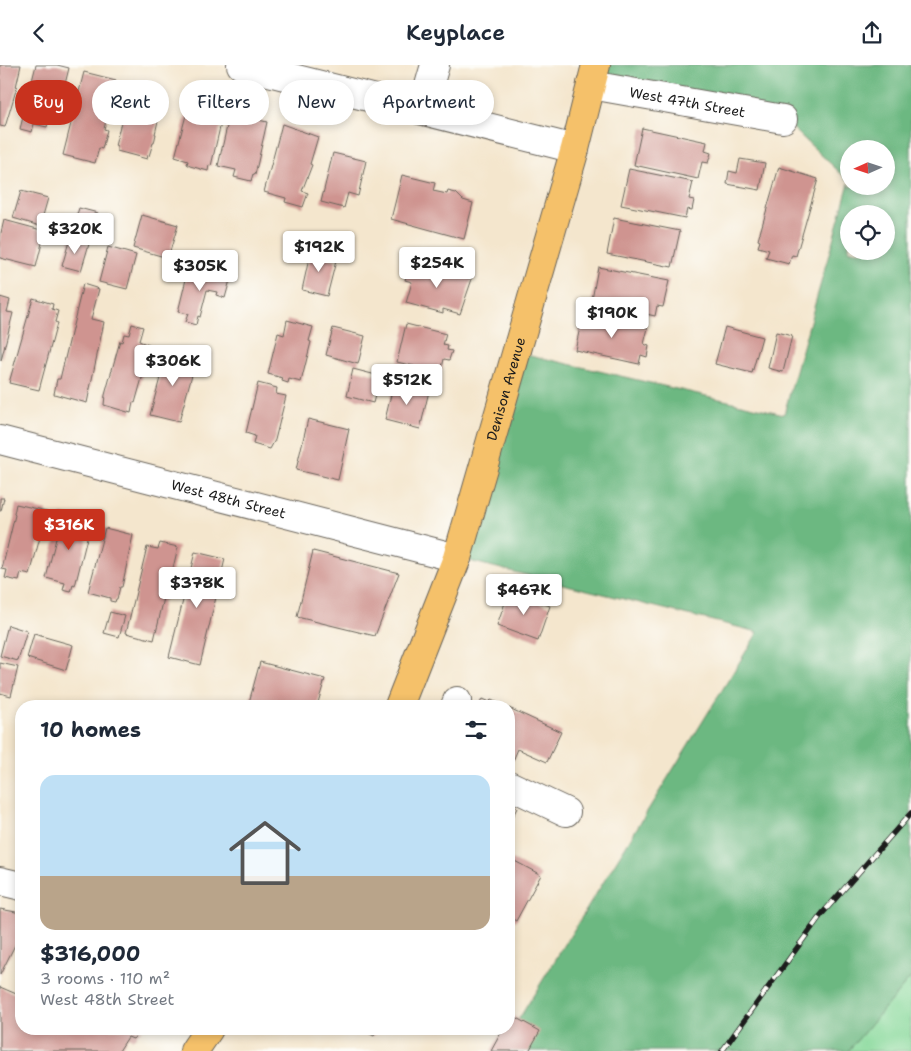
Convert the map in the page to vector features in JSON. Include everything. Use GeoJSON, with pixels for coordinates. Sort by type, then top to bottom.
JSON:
{"type":"FeatureCollection","features":[{"type":"Feature","properties":{"kind":"main road","name":"Denison Avenue"},"geometry":{"type":"LineString","coordinates":[[401,700],[457,557],[575,149],[593,75]]}},
{"type":"Feature","properties":{"kind":"main road"},"geometry":{"type":"LineString","coordinates":[[194,1051],[205,1035]]}},
{"type":"Feature","properties":{"kind":"street"},"geometry":{"type":"LineString","coordinates":[[241,65],[364,96]]}},
{"type":"Feature","properties":{"kind":"street"},"geometry":{"type":"LineString","coordinates":[[431,80],[435,65]]}},
{"type":"Feature","properties":{"kind":"street","name":"West 47th Street"},"geometry":{"type":"LineString","coordinates":[[593,75],[783,119]]}},
{"type":"Feature","properties":{"kind":"street"},"geometry":{"type":"LineString","coordinates":[[478,125],[575,149]]}},
{"type":"Feature","properties":{"kind":"street","name":"West 48th Street"},"geometry":{"type":"LineString","coordinates":[[0,440],[457,557]]}},
{"type":"Feature","properties":{"kind":"street"},"geometry":{"type":"LineString","coordinates":[[515,788],[566,812]]}},
{"type":"Feature","properties":{"kind":"street"},"geometry":{"type":"LineString","coordinates":[[0,881],[15,885]]}},
{"type":"Feature","properties":{"kind":"green space"},"geometry":{"type":"Polygon","coordinates":[[[596,65],[911,65],[911,977],[848,1051],[499,1051],[509,1035],[515,1035],[515,1025],[758,632],[457,558],[517,352],[784,414],[840,215],[840,260],[895,260],[895,205],[843,205],[846,195],[895,195],[895,140],[840,140],[840,173],[783,119],[591,85],[596,65]]]}},
{"type":"Feature","properties":{"kind":"green space"},"geometry":{"type":"Polygon","coordinates":[[[911,977],[911,1051],[848,1051],[911,977]]]}},
{"type":"Feature","properties":{"kind":"building"},"geometry":{"type":"Polygon","coordinates":[[[0,65],[21,65],[18,80],[15,80],[15,94],[5,127],[0,126],[0,65]]]}},
{"type":"Feature","properties":{"kind":"building"},"geometry":{"type":"Polygon","coordinates":[[[36,65],[57,65],[69,68],[66,80],[32,80],[36,65]]]}},
{"type":"Feature","properties":{"kind":"building"},"geometry":{"type":"Polygon","coordinates":[[[84,72],[116,80],[92,80],[92,125],[105,125],[104,129],[107,130],[102,149],[99,148],[95,163],[63,155],[71,125],[82,125],[82,80],[84,72]]]}},
{"type":"Feature","properties":{"kind":"building"},"geometry":{"type":"Polygon","coordinates":[[[21,125],[34,125],[32,132],[20,129],[21,125]]]}},
{"type":"Feature","properties":{"kind":"building"},"geometry":{"type":"Polygon","coordinates":[[[120,125],[157,125],[154,143],[147,159],[117,151],[115,146],[120,125]]]}},
{"type":"Feature","properties":{"kind":"building"},"geometry":{"type":"Polygon","coordinates":[[[183,125],[221,125],[211,166],[209,165],[208,171],[190,166],[187,164],[188,161],[175,157],[183,125]]]}},
{"type":"Feature","properties":{"kind":"building"},"geometry":{"type":"Polygon","coordinates":[[[227,125],[266,125],[255,175],[253,174],[251,181],[234,177],[236,170],[218,166],[227,125]]]}},
{"type":"Feature","properties":{"kind":"building"},"geometry":{"type":"Polygon","coordinates":[[[282,125],[318,137],[310,164],[312,165],[302,191],[308,193],[303,207],[285,202],[286,198],[264,192],[282,125]]]}},
{"type":"Feature","properties":{"kind":"building"},"geometry":{"type":"Polygon","coordinates":[[[642,128],[707,142],[705,151],[711,153],[708,163],[702,162],[698,179],[634,165],[642,128]]]}},
{"type":"Feature","properties":{"kind":"building"},"geometry":{"type":"Polygon","coordinates":[[[333,153],[366,161],[358,196],[348,193],[344,208],[321,202],[333,153]]]}},
{"type":"Feature","properties":{"kind":"building"},"geometry":{"type":"Polygon","coordinates":[[[740,159],[765,163],[760,190],[727,184],[729,171],[737,173],[740,159]]]}},
{"type":"Feature","properties":{"kind":"building"},"geometry":{"type":"Polygon","coordinates":[[[779,167],[818,179],[796,256],[792,255],[789,264],[766,258],[769,250],[758,247],[760,241],[758,240],[779,167]]]}},
{"type":"Feature","properties":{"kind":"building"},"geometry":{"type":"Polygon","coordinates":[[[629,169],[693,182],[689,199],[694,200],[692,210],[687,209],[685,218],[621,205],[629,169]]]}},
{"type":"Feature","properties":{"kind":"building"},"geometry":{"type":"Polygon","coordinates":[[[402,175],[435,183],[433,191],[447,194],[448,191],[456,193],[463,200],[473,203],[464,239],[391,219],[402,175]]]}},
{"type":"Feature","properties":{"kind":"building"},"geometry":{"type":"Polygon","coordinates":[[[21,191],[48,198],[40,226],[13,218],[21,191]]]}},
{"type":"Feature","properties":{"kind":"building"},"geometry":{"type":"Polygon","coordinates":[[[79,208],[98,213],[92,237],[72,231],[79,208]]]}},
{"type":"Feature","properties":{"kind":"building"},"geometry":{"type":"Polygon","coordinates":[[[142,215],[178,225],[168,258],[133,248],[142,215]]]}},
{"type":"Feature","properties":{"kind":"building"},"geometry":{"type":"Polygon","coordinates":[[[614,218],[680,231],[672,267],[607,254],[614,218]]]}},
{"type":"Feature","properties":{"kind":"building"},"geometry":{"type":"Polygon","coordinates":[[[4,220],[45,231],[36,267],[0,258],[0,237],[4,220]]]}},
{"type":"Feature","properties":{"kind":"building"},"geometry":{"type":"Polygon","coordinates":[[[70,238],[89,244],[81,271],[62,266],[70,238]]]}},
{"type":"Feature","properties":{"kind":"building"},"geometry":{"type":"Polygon","coordinates":[[[316,246],[326,248],[323,258],[336,261],[327,296],[302,290],[310,254],[314,255],[316,246]]]}},
{"type":"Feature","properties":{"kind":"building"},"geometry":{"type":"Polygon","coordinates":[[[108,247],[136,255],[127,289],[99,282],[108,247]]]}},
{"type":"Feature","properties":{"kind":"building"},"geometry":{"type":"Polygon","coordinates":[[[411,262],[465,275],[464,277],[472,279],[460,314],[443,309],[443,313],[406,303],[412,282],[405,280],[411,262]]]}},
{"type":"Feature","properties":{"kind":"building"},"geometry":{"type":"Polygon","coordinates":[[[189,267],[220,275],[219,277],[230,280],[225,298],[216,295],[217,292],[207,290],[196,325],[185,322],[188,314],[178,312],[189,267]]]}},
{"type":"Feature","properties":{"kind":"building"},"geometry":{"type":"Polygon","coordinates":[[[598,267],[669,281],[663,307],[657,306],[655,316],[601,304],[602,302],[592,300],[598,267]]]}},
{"type":"Feature","properties":{"kind":"building"},"geometry":{"type":"Polygon","coordinates":[[[83,284],[99,289],[91,319],[104,322],[87,403],[54,394],[57,379],[60,379],[83,284]]]}},
{"type":"Feature","properties":{"kind":"building"},"geometry":{"type":"Polygon","coordinates":[[[0,297],[10,300],[7,312],[13,313],[1,361],[0,297]]]}},
{"type":"Feature","properties":{"kind":"building"},"geometry":{"type":"Polygon","coordinates":[[[33,298],[53,304],[52,309],[58,311],[55,322],[57,323],[39,390],[9,383],[33,298]]]}},
{"type":"Feature","properties":{"kind":"building"},"geometry":{"type":"Polygon","coordinates":[[[583,314],[648,328],[644,344],[649,346],[647,357],[641,355],[639,364],[575,350],[583,314]]]}},
{"type":"Feature","properties":{"kind":"building"},"geometry":{"type":"Polygon","coordinates":[[[287,320],[313,327],[301,382],[289,379],[288,383],[282,381],[283,378],[268,374],[278,333],[284,335],[287,320]]]}},
{"type":"Feature","properties":{"kind":"building"},"geometry":{"type":"Polygon","coordinates":[[[132,324],[143,327],[139,341],[151,346],[131,413],[104,405],[120,341],[122,342],[124,334],[129,335],[132,324]]]}},
{"type":"Feature","properties":{"kind":"building"},"geometry":{"type":"Polygon","coordinates":[[[406,324],[446,334],[443,345],[448,346],[447,350],[452,351],[449,360],[444,359],[441,373],[420,368],[420,372],[412,370],[414,366],[397,362],[406,324]]]}},
{"type":"Feature","properties":{"kind":"building"},"geometry":{"type":"Polygon","coordinates":[[[725,327],[762,337],[752,373],[715,364],[725,327]]]}},
{"type":"Feature","properties":{"kind":"building"},"geometry":{"type":"Polygon","coordinates":[[[333,328],[365,336],[358,364],[326,355],[333,328]]]}},
{"type":"Feature","properties":{"kind":"building"},"geometry":{"type":"Polygon","coordinates":[[[776,332],[792,336],[783,372],[768,368],[776,332]]]}},
{"type":"Feature","properties":{"kind":"building"},"geometry":{"type":"Polygon","coordinates":[[[167,352],[196,360],[179,422],[150,415],[167,352]]]}},
{"type":"Feature","properties":{"kind":"building"},"geometry":{"type":"Polygon","coordinates":[[[353,369],[380,376],[373,403],[347,396],[353,369]]]}},
{"type":"Feature","properties":{"kind":"building"},"geometry":{"type":"Polygon","coordinates":[[[394,382],[429,391],[420,429],[385,420],[394,382]]]}},
{"type":"Feature","properties":{"kind":"building"},"geometry":{"type":"Polygon","coordinates":[[[258,383],[277,388],[276,394],[286,396],[275,440],[270,449],[253,444],[255,436],[246,433],[258,383]]]}},
{"type":"Feature","properties":{"kind":"building"},"geometry":{"type":"Polygon","coordinates":[[[308,419],[349,429],[338,480],[296,470],[308,419]]]}},
{"type":"Feature","properties":{"kind":"building"},"geometry":{"type":"Polygon","coordinates":[[[0,498],[4,498],[1,511],[0,511],[0,498]]]}},
{"type":"Feature","properties":{"kind":"building"},"geometry":{"type":"Polygon","coordinates":[[[16,504],[47,511],[30,575],[21,573],[19,581],[5,578],[7,570],[2,569],[16,504]]]}},
{"type":"Feature","properties":{"kind":"building"},"geometry":{"type":"Polygon","coordinates":[[[62,515],[91,522],[75,586],[73,585],[71,592],[63,590],[65,583],[46,578],[62,515]]]}},
{"type":"Feature","properties":{"kind":"building"},"geometry":{"type":"Polygon","coordinates":[[[105,528],[133,535],[122,587],[120,587],[115,602],[110,601],[110,598],[88,592],[105,528]]]}},
{"type":"Feature","properties":{"kind":"building"},"geometry":{"type":"Polygon","coordinates":[[[160,543],[178,547],[168,589],[171,590],[169,599],[164,598],[154,640],[126,633],[147,547],[158,549],[160,543]]]}},
{"type":"Feature","properties":{"kind":"building"},"geometry":{"type":"Polygon","coordinates":[[[313,551],[399,573],[375,636],[297,617],[313,551]]]}},
{"type":"Feature","properties":{"kind":"building"},"geometry":{"type":"Polygon","coordinates":[[[195,552],[225,559],[200,665],[169,657],[195,552]]]}},
{"type":"Feature","properties":{"kind":"building"},"geometry":{"type":"Polygon","coordinates":[[[509,591],[550,606],[538,641],[497,626],[509,591]]]}},
{"type":"Feature","properties":{"kind":"building"},"geometry":{"type":"Polygon","coordinates":[[[110,612],[125,616],[119,637],[104,633],[110,612]]]}},
{"type":"Feature","properties":{"kind":"building"},"geometry":{"type":"Polygon","coordinates":[[[8,625],[27,631],[18,661],[0,656],[8,625]]]}},
{"type":"Feature","properties":{"kind":"building"},"geometry":{"type":"Polygon","coordinates":[[[34,634],[73,645],[66,670],[27,658],[34,634]]]}},
{"type":"Feature","properties":{"kind":"building"},"geometry":{"type":"Polygon","coordinates":[[[260,662],[325,679],[319,700],[250,700],[260,662]]]}},
{"type":"Feature","properties":{"kind":"building"},"geometry":{"type":"Polygon","coordinates":[[[0,663],[18,667],[11,696],[0,693],[0,663]]]}},
{"type":"Feature","properties":{"kind":"building"},"geometry":{"type":"Polygon","coordinates":[[[515,711],[561,732],[547,762],[518,749],[515,756],[515,711]]]}},
{"type":"Feature","properties":{"kind":"building"},"geometry":{"type":"Polygon","coordinates":[[[515,861],[541,875],[515,920],[515,861]]]}},
{"type":"Feature","properties":{"kind":"building"},"geometry":{"type":"Polygon","coordinates":[[[0,909],[15,912],[15,945],[0,975],[0,909]]]}},
{"type":"Feature","properties":{"kind":"building"},"geometry":{"type":"Polygon","coordinates":[[[0,987],[15,993],[15,1035],[137,1035],[133,1039],[128,1037],[119,1051],[0,1051],[0,987]]]}},
{"type":"Feature","properties":{"kind":"building"},"geometry":{"type":"Polygon","coordinates":[[[515,1017],[540,1031],[529,1051],[491,1051],[500,1035],[515,1035],[515,1017]]]}},
{"type":"Feature","properties":{"kind":"railway"},"geometry":{"type":"LineString","coordinates":[[722,1051],[821,915],[911,813]]}}]}
